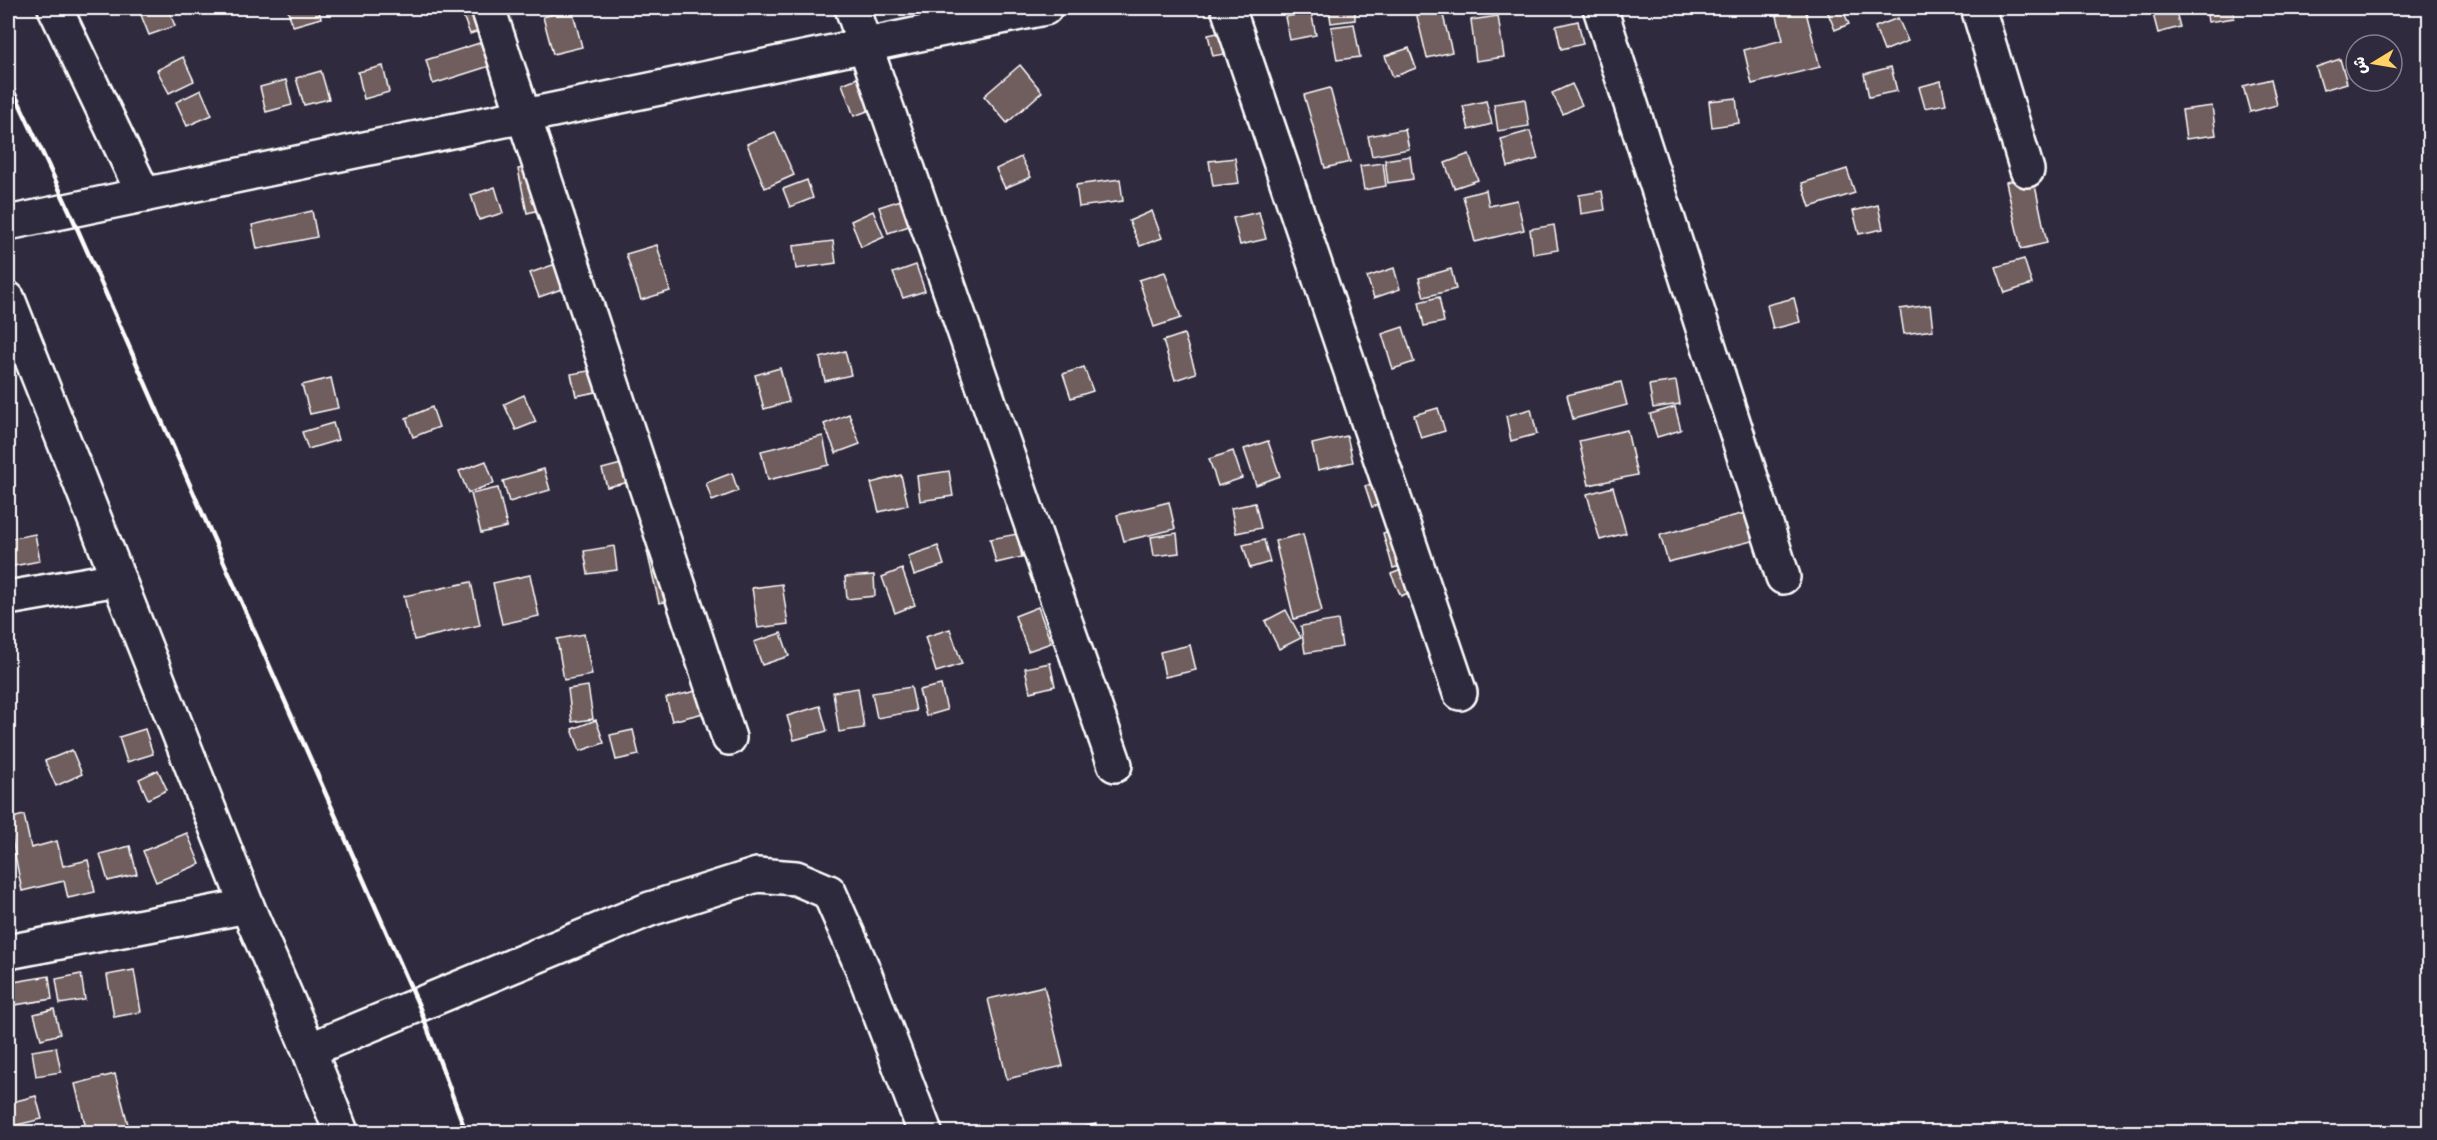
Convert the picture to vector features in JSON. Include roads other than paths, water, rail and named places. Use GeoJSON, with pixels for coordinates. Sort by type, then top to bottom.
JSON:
{"type":"FeatureCollection","features":[{"type":"Feature","properties":{"kind":"street"},"geometry":{"type":"LineString","coordinates":[[55,8],[144,195]]}},
{"type":"Feature","properties":{"kind":"street"},"geometry":{"type":"LineString","coordinates":[[488,8],[729,738]]}},
{"type":"Feature","properties":{"kind":"street"},"geometry":{"type":"LineString","coordinates":[[852,8],[862,44],[1115,765]]}},
{"type":"Feature","properties":{"kind":"street"},"geometry":{"type":"LineString","coordinates":[[8,223],[862,44],[1045,8]]}},
{"type":"Feature","properties":{"kind":"street"},"geometry":{"type":"LineString","coordinates":[[1228,8],[1460,693]]}},
{"type":"Feature","properties":{"kind":"street"},"geometry":{"type":"LineString","coordinates":[[1600,8],[1783,577]]}},
{"type":"Feature","properties":{"kind":"street"},"geometry":{"type":"LineString","coordinates":[[1978,8],[2027,170]]}},
{"type":"Feature","properties":{"kind":"street"},"geometry":{"type":"LineString","coordinates":[[8,299],[247,906],[309,1050],[341,1132]]}},
{"type":"Feature","properties":{"kind":"street"},"geometry":{"type":"LineString","coordinates":[[8,598],[118,579]]}},
{"type":"Feature","properties":{"kind":"street"},"geometry":{"type":"LineString","coordinates":[[309,1050],[650,909],[757,875],[796,878],[829,892],[862,967],[925,1132]]}},
{"type":"Feature","properties":{"kind":"street"},"geometry":{"type":"LineString","coordinates":[[8,952],[247,906]]}},
{"type":"Feature","properties":{"kind":"railway"},"geometry":{"type":"LineString","coordinates":[[8,79],[70,212],[419,1006],[466,1132]]}}]}
